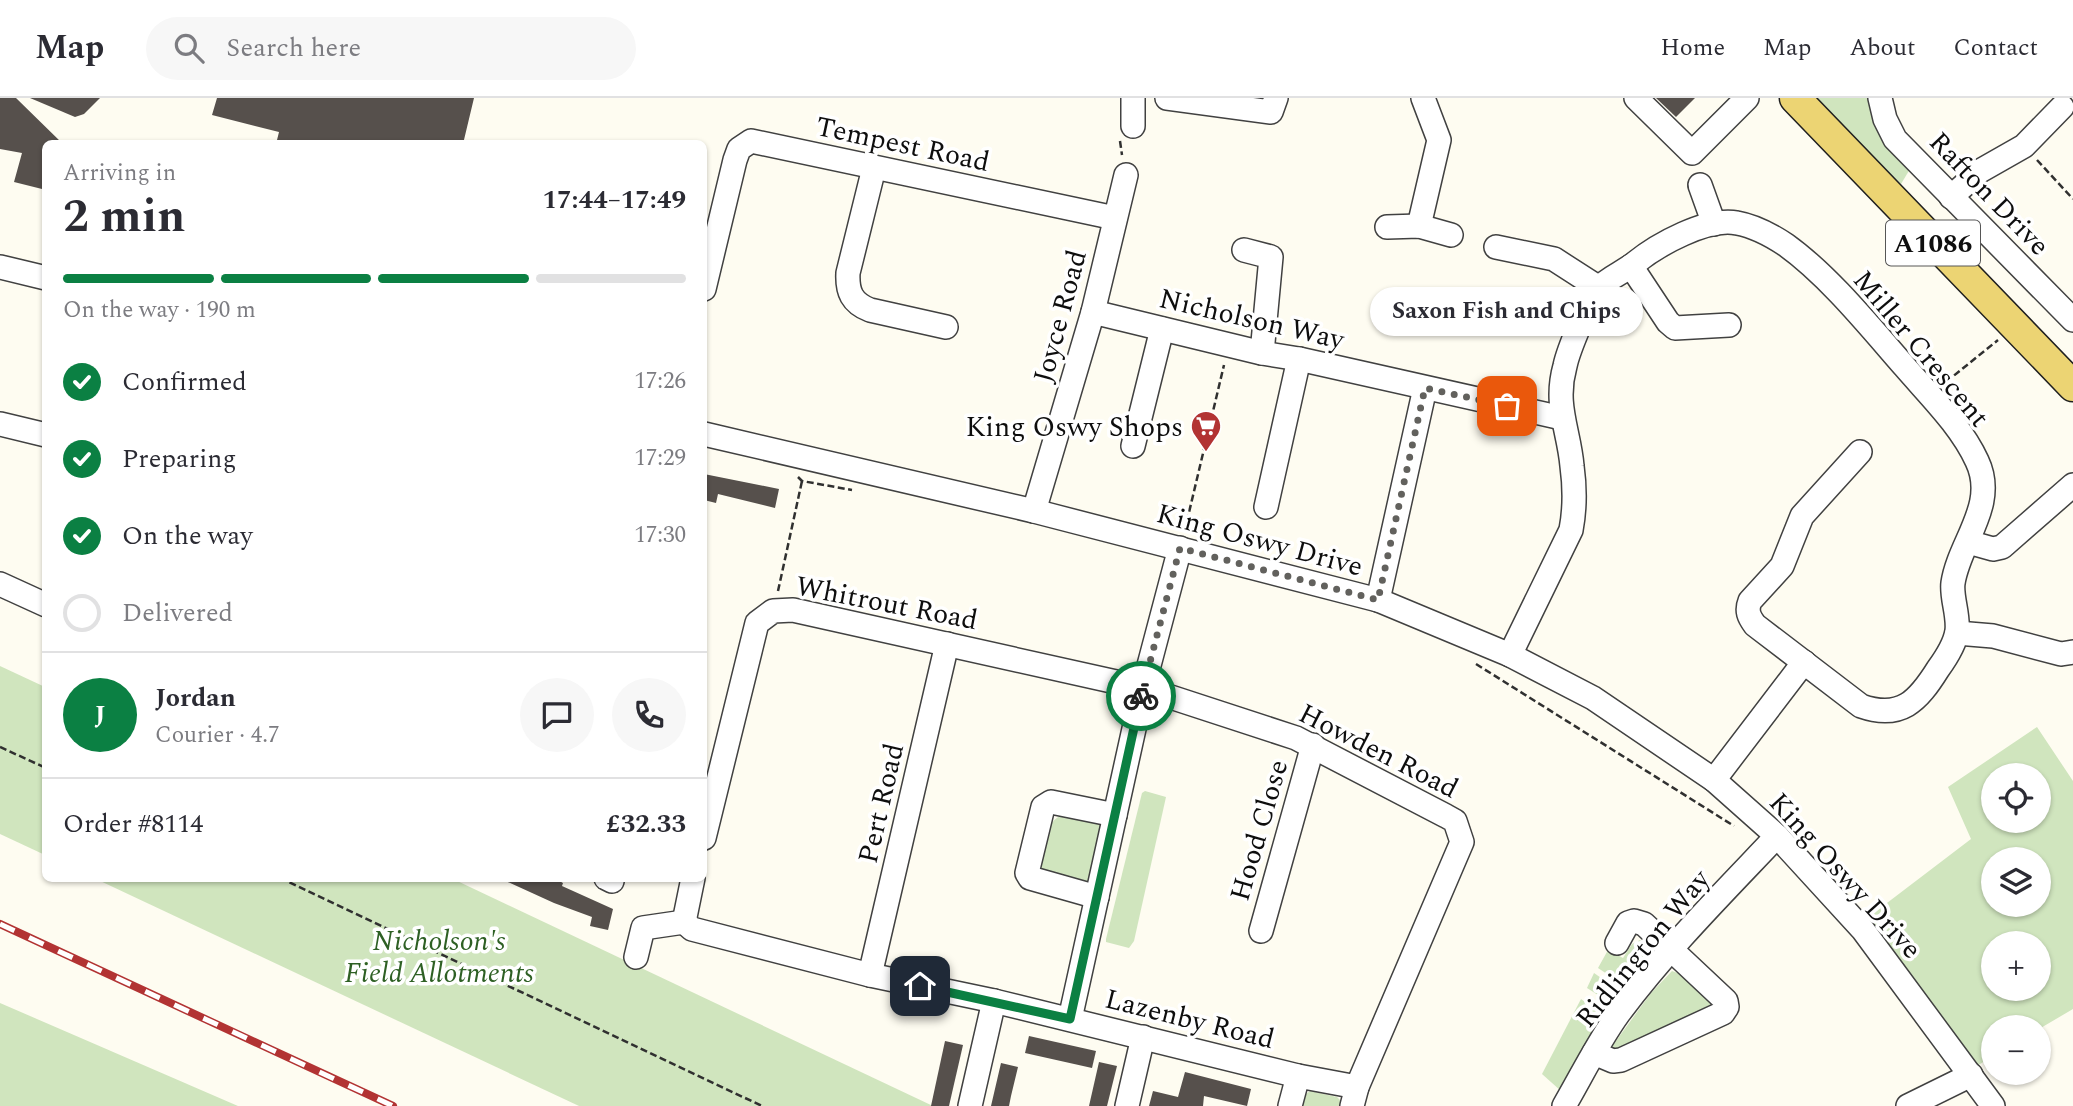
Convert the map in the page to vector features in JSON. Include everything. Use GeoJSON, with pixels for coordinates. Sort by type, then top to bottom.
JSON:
{"type":"FeatureCollection","features":[{"type":"Feature","properties":{"kind":"main road","name":"A1086"},"geometry":{"type":"LineString","coordinates":[[1795,98],[2073,386]]}},
{"type":"Feature","properties":{"kind":"street"},"geometry":{"type":"LineString","coordinates":[[1133,98],[1133,126]]}},
{"type":"Feature","properties":{"kind":"street"},"geometry":{"type":"LineString","coordinates":[[1167,98],[1271,112],[1276,98]]}},
{"type":"Feature","properties":{"kind":"street"},"geometry":{"type":"LineString","coordinates":[[1419,226],[1439,140],[1423,98]]}},
{"type":"Feature","properties":{"kind":"street"},"geometry":{"type":"LineString","coordinates":[[1636,98],[1692,153],[1747,98]]}},
{"type":"Feature","properties":{"kind":"street","name":"Rafton Drive"},"geometry":{"type":"LineString","coordinates":[[1880,98],[1885,119],[1895,139],[2073,320]]}},
{"type":"Feature","properties":{"kind":"street"},"geometry":{"type":"LineString","coordinates":[[1951,197],[1980,171],[2024,146],[2062,107]]}},
{"type":"Feature","properties":{"kind":"street","name":"Tempest Road"},"geometry":{"type":"LineString","coordinates":[[707,277],[739,149],[751,141],[1115,218]]}},
{"type":"Feature","properties":{"kind":"street"},"geometry":{"type":"LineString","coordinates":[[874,168],[848,273],[847,288],[859,306],[946,327]]}},
{"type":"Feature","properties":{"kind":"street","name":"Joyce Road"},"geometry":{"type":"LineString","coordinates":[[1034,511],[1093,312],[1126,176]]}},
{"type":"Feature","properties":{"kind":"street"},"geometry":{"type":"LineString","coordinates":[[1510,655],[1571,530],[1574,511],[1572,464],[1562,418],[1561,393],[1564,367],[1580,326],[1599,288],[1649,251],[1714,224],[1700,185]]}},
{"type":"Feature","properties":{"kind":"street","name":"Miller Crescent"},"geometry":{"type":"LineString","coordinates":[[1714,224],[1735,222],[1770,234],[1788,247],[1847,302],[1930,396],[1978,462],[1983,503],[1952,585],[1957,609],[1957,633],[1947,656],[1924,691],[1907,706],[1892,711],[1877,712],[1861,706],[1755,625],[1747,608],[1750,601],[1782,566],[1802,516],[1859,452]]}},
{"type":"Feature","properties":{"kind":"street"},"geometry":{"type":"LineString","coordinates":[[1387,227],[1419,226],[1451,234]]}},
{"type":"Feature","properties":{"kind":"street"},"geometry":{"type":"LineString","coordinates":[[1496,247],[1554,259],[1599,288]]}},
{"type":"Feature","properties":{"kind":"street"},"geometry":{"type":"LineString","coordinates":[[1244,250],[1271,257],[1262,353]]}},
{"type":"Feature","properties":{"kind":"street"},"geometry":{"type":"LineString","coordinates":[[1631,266],[1668,322],[1675,328],[1729,325]]}},
{"type":"Feature","properties":{"kind":"street"},"geometry":{"type":"LineString","coordinates":[[0,267],[42,277]]}},
{"type":"Feature","properties":{"kind":"street","name":"Nicholson Way"},"geometry":{"type":"LineString","coordinates":[[1093,312],[1262,353],[1562,418]]}},
{"type":"Feature","properties":{"kind":"street"},"geometry":{"type":"LineString","coordinates":[[1133,446],[1162,329]]}},
{"type":"Feature","properties":{"kind":"street"},"geometry":{"type":"LineString","coordinates":[[1266,507],[1299,359]]}},
{"type":"Feature","properties":{"kind":"street"},"geometry":{"type":"LineString","coordinates":[[1378,600],[1425,388]]}},
{"type":"Feature","properties":{"kind":"street"},"geometry":{"type":"LineString","coordinates":[[0,424],[42,434]]}},
{"type":"Feature","properties":{"kind":"street","name":"King Oswy Drive"},"geometry":{"type":"LineString","coordinates":[[707,434],[1034,511],[1178,538],[1378,600],[1510,655],[1593,698],[1714,780],[1863,930],[1993,1106]]}},
{"type":"Feature","properties":{"kind":"street"},"geometry":{"type":"LineString","coordinates":[[1968,542],[1993,549],[2002,547],[2073,485]]}},
{"type":"Feature","properties":{"kind":"street"},"geometry":{"type":"LineString","coordinates":[[1070,1019],[1178,538]]}},
{"type":"Feature","properties":{"kind":"street"},"geometry":{"type":"LineString","coordinates":[[0,584],[42,603]]}},
{"type":"Feature","properties":{"kind":"street","name":"Whitrout Road"},"geometry":{"type":"LineString","coordinates":[[707,812],[713,761],[757,623],[773,611],[793,610],[1143,688]]}},
{"type":"Feature","properties":{"kind":"street"},"geometry":{"type":"LineString","coordinates":[[1957,633],[1993,636],[2061,654],[2073,652]]}},
{"type":"Feature","properties":{"kind":"street","name":"Pert Road"},"geometry":{"type":"LineString","coordinates":[[870,975],[947,644]]}},
{"type":"Feature","properties":{"kind":"street"},"geometry":{"type":"LineString","coordinates":[[1714,780],[1804,662]]}},
{"type":"Feature","properties":{"kind":"street","name":"Howden Road"},"geometry":{"type":"LineString","coordinates":[[1143,688],[1313,745],[1455,821],[1462,842],[1355,1097]]}},
{"type":"Feature","properties":{"kind":"street","name":"Hood Close"},"geometry":{"type":"LineString","coordinates":[[1261,931],[1313,745]]}},
{"type":"Feature","properties":{"kind":"street"},"geometry":{"type":"LineString","coordinates":[[1097,897],[1030,878],[1027,873],[1043,807],[1051,802],[1115,815]]}},
{"type":"Feature","properties":{"kind":"street","name":"Ridlington Way"},"geometry":{"type":"LineString","coordinates":[[1564,1106],[1619,1013],[1672,950],[1772,841]]}},
{"type":"Feature","properties":{"kind":"street"},"geometry":{"type":"LineString","coordinates":[[636,957],[643,928],[684,922],[692,882]]}},
{"type":"Feature","properties":{"kind":"street"},"geometry":{"type":"LineString","coordinates":[[1594,1053],[1613,1061],[1621,1060],[1723,1013],[1727,1007],[1726,1001],[1644,924],[1633,921],[1628,923],[1617,943]]}},
{"type":"Feature","properties":{"kind":"street","name":"Lazenby Road"},"geometry":{"type":"LineString","coordinates":[[684,922],[692,929],[870,975],[994,1001],[1298,1076],[1355,1097]]}},
{"type":"Feature","properties":{"kind":"street"},"geometry":{"type":"LineString","coordinates":[[970,1106],[994,1001]]}},
{"type":"Feature","properties":{"kind":"street"},"geometry":{"type":"LineString","coordinates":[[1127,1106],[1143,1037]]}},
{"type":"Feature","properties":{"kind":"street"},"geometry":{"type":"LineString","coordinates":[[1908,1106],[1971,1075]]}},
{"type":"Feature","properties":{"kind":"street"},"geometry":{"type":"LineString","coordinates":[[1290,1106],[1298,1076]]}},
{"type":"Feature","properties":{"kind":"path"},"geometry":{"type":"LineString","coordinates":[[2024,146],[2073,198]]}},
{"type":"Feature","properties":{"kind":"path"},"geometry":{"type":"LineString","coordinates":[[1178,538],[1186,525],[1228,345]]}},
{"type":"Feature","properties":{"kind":"path"},"geometry":{"type":"LineString","coordinates":[[1930,396],[1979,354]]}},
{"type":"Feature","properties":{"kind":"path"},"geometry":{"type":"LineString","coordinates":[[773,611],[802,481],[858,492]]}},
{"type":"Feature","properties":{"kind":"path"},"geometry":{"type":"LineString","coordinates":[[1475,664],[1772,841]]}},
{"type":"Feature","properties":{"kind":"path"},"geometry":{"type":"LineString","coordinates":[[0,747],[42,766]]}},
{"type":"Feature","properties":{"kind":"path"},"geometry":{"type":"LineString","coordinates":[[288,882],[762,1106]]}},
{"type":"Feature","properties":{"kind":"green space"},"geometry":{"type":"Polygon","coordinates":[[[1810,98],[1873,98],[1910,169],[1901,184],[1810,98]]]}},
{"type":"Feature","properties":{"kind":"green space"},"geometry":{"type":"Polygon","coordinates":[[[0,666],[42,686],[42,854],[0,834],[0,666]]]}},
{"type":"Feature","properties":{"kind":"green space"},"geometry":{"type":"Polygon","coordinates":[[[2037,727],[2073,781],[2073,1009],[2051,1022],[2051,1015],[1981,1015],[1981,1063],[1972,1069],[1862,922],[1971,839],[1948,787],[1981,765],[1981,833],[2051,833],[2051,763],[1984,763],[2037,727]]]}},
{"type":"Feature","properties":{"kind":"green space"},"geometry":{"type":"Polygon","coordinates":[[[1145,791],[1166,797],[1134,941],[1129,948],[1106,942],[1106,939],[1142,793],[1145,791]]]}},
{"type":"Feature","properties":{"kind":"green space"},"geometry":{"type":"Polygon","coordinates":[[[1063,815],[1103,823],[1089,890],[1041,872],[1044,839],[1052,823],[1063,815]]]}},
{"type":"Feature","properties":{"kind":"green space","name":"Nicholson's Field Allotments"},"geometry":{"type":"Polygon","coordinates":[[[102,882],[459,882],[933,1106],[579,1106],[102,882]]]}},
{"type":"Feature","properties":{"kind":"green space"},"geometry":{"type":"Polygon","coordinates":[[[1640,940],[1649,942],[1659,951],[1628,988],[1598,968],[1608,950],[1623,958],[1632,944],[1640,940]]]}},
{"type":"Feature","properties":{"kind":"green space"},"geometry":{"type":"Polygon","coordinates":[[[1672,971],[1694,984],[1713,1003],[1713,1007],[1621,1057],[1612,1050],[1613,1045],[1651,993],[1672,971]]]}},
{"type":"Feature","properties":{"kind":"green space"},"geometry":{"type":"Polygon","coordinates":[[[1594,973],[1624,994],[1615,1006],[1587,988],[1594,973]]]}},
{"type":"Feature","properties":{"kind":"green space"},"geometry":{"type":"Polygon","coordinates":[[[1581,999],[1606,1018],[1561,1091],[1542,1074],[1581,999]]]}},
{"type":"Feature","properties":{"kind":"green space"},"geometry":{"type":"Polygon","coordinates":[[[0,1003],[238,1106],[0,1106],[0,1003]]]}},
{"type":"Feature","properties":{"kind":"green space"},"geometry":{"type":"Polygon","coordinates":[[[1310,1091],[1337,1097],[1346,1106],[1299,1106],[1303,1096],[1310,1091]]]}},
{"type":"Feature","properties":{"kind":"building"},"geometry":{"type":"Polygon","coordinates":[[[0,98],[16,98],[59,140],[42,140],[42,189],[14,182],[22,153],[0,149],[0,98]]]}},
{"type":"Feature","properties":{"kind":"building"},"geometry":{"type":"Polygon","coordinates":[[[30,98],[100,98],[84,114],[75,117],[30,98]]]}},
{"type":"Feature","properties":{"kind":"building"},"geometry":{"type":"Polygon","coordinates":[[[217,98],[474,98],[464,140],[277,140],[279,132],[212,115],[217,98]]]}},
{"type":"Feature","properties":{"kind":"building"},"geometry":{"type":"Polygon","coordinates":[[[1656,98],[1695,98],[1676,117],[1656,98]]]}},
{"type":"Feature","properties":{"kind":"building"},"geometry":{"type":"Polygon","coordinates":[[[707,475],[779,489],[775,508],[718,494],[716,503],[707,501],[707,475]]]}},
{"type":"Feature","properties":{"kind":"building"},"geometry":{"type":"Polygon","coordinates":[[[508,882],[561,882],[562,886],[613,909],[608,930],[590,926],[592,917],[508,882]]]}},
{"type":"Feature","properties":{"kind":"building"},"geometry":{"type":"Polygon","coordinates":[[[1029,1036],[1096,1051],[1092,1068],[1025,1053],[1029,1036]]]}},
{"type":"Feature","properties":{"kind":"building"},"geometry":{"type":"Polygon","coordinates":[[[945,1041],[963,1045],[949,1106],[931,1106],[945,1041]]]}},
{"type":"Feature","properties":{"kind":"building"},"geometry":{"type":"Polygon","coordinates":[[[1099,1062],[1117,1066],[1107,1106],[1089,1106],[1099,1062]]]}},
{"type":"Feature","properties":{"kind":"building"},"geometry":{"type":"Polygon","coordinates":[[[1001,1063],[1018,1067],[1009,1106],[991,1106],[1001,1063]]]}},
{"type":"Feature","properties":{"kind":"building"},"geometry":{"type":"Polygon","coordinates":[[[1185,1072],[1251,1089],[1247,1106],[1204,1096],[1203,1106],[1149,1106],[1153,1091],[1178,1097],[1185,1072]]]}},
{"type":"Feature","properties":{"kind":"railway"},"geometry":{"type":"LineString","coordinates":[[0,924],[393,1106]]}},
{"type":"Feature","properties":{"kind":"way so far"},"geometry":{"type":"LineString","coordinates":[[1141,696],[1180,548],[1378,600],[1425,388],[1507,406]]}},
{"type":"Feature","properties":{"kind":"place","name":"Saxon Fish and Chips"},"geometry":{"type":"Point","coordinates":[1507,406]}},
{"type":"Feature","properties":{"kind":"place","name":"King Oswy Shops"},"geometry":{"type":"Point","coordinates":[1206,453]}},
{"type":"Feature","properties":{"kind":"route"},"geometry":{"type":"LineString","coordinates":[[920,986],[1070,1019],[1141,696]]}}]}
